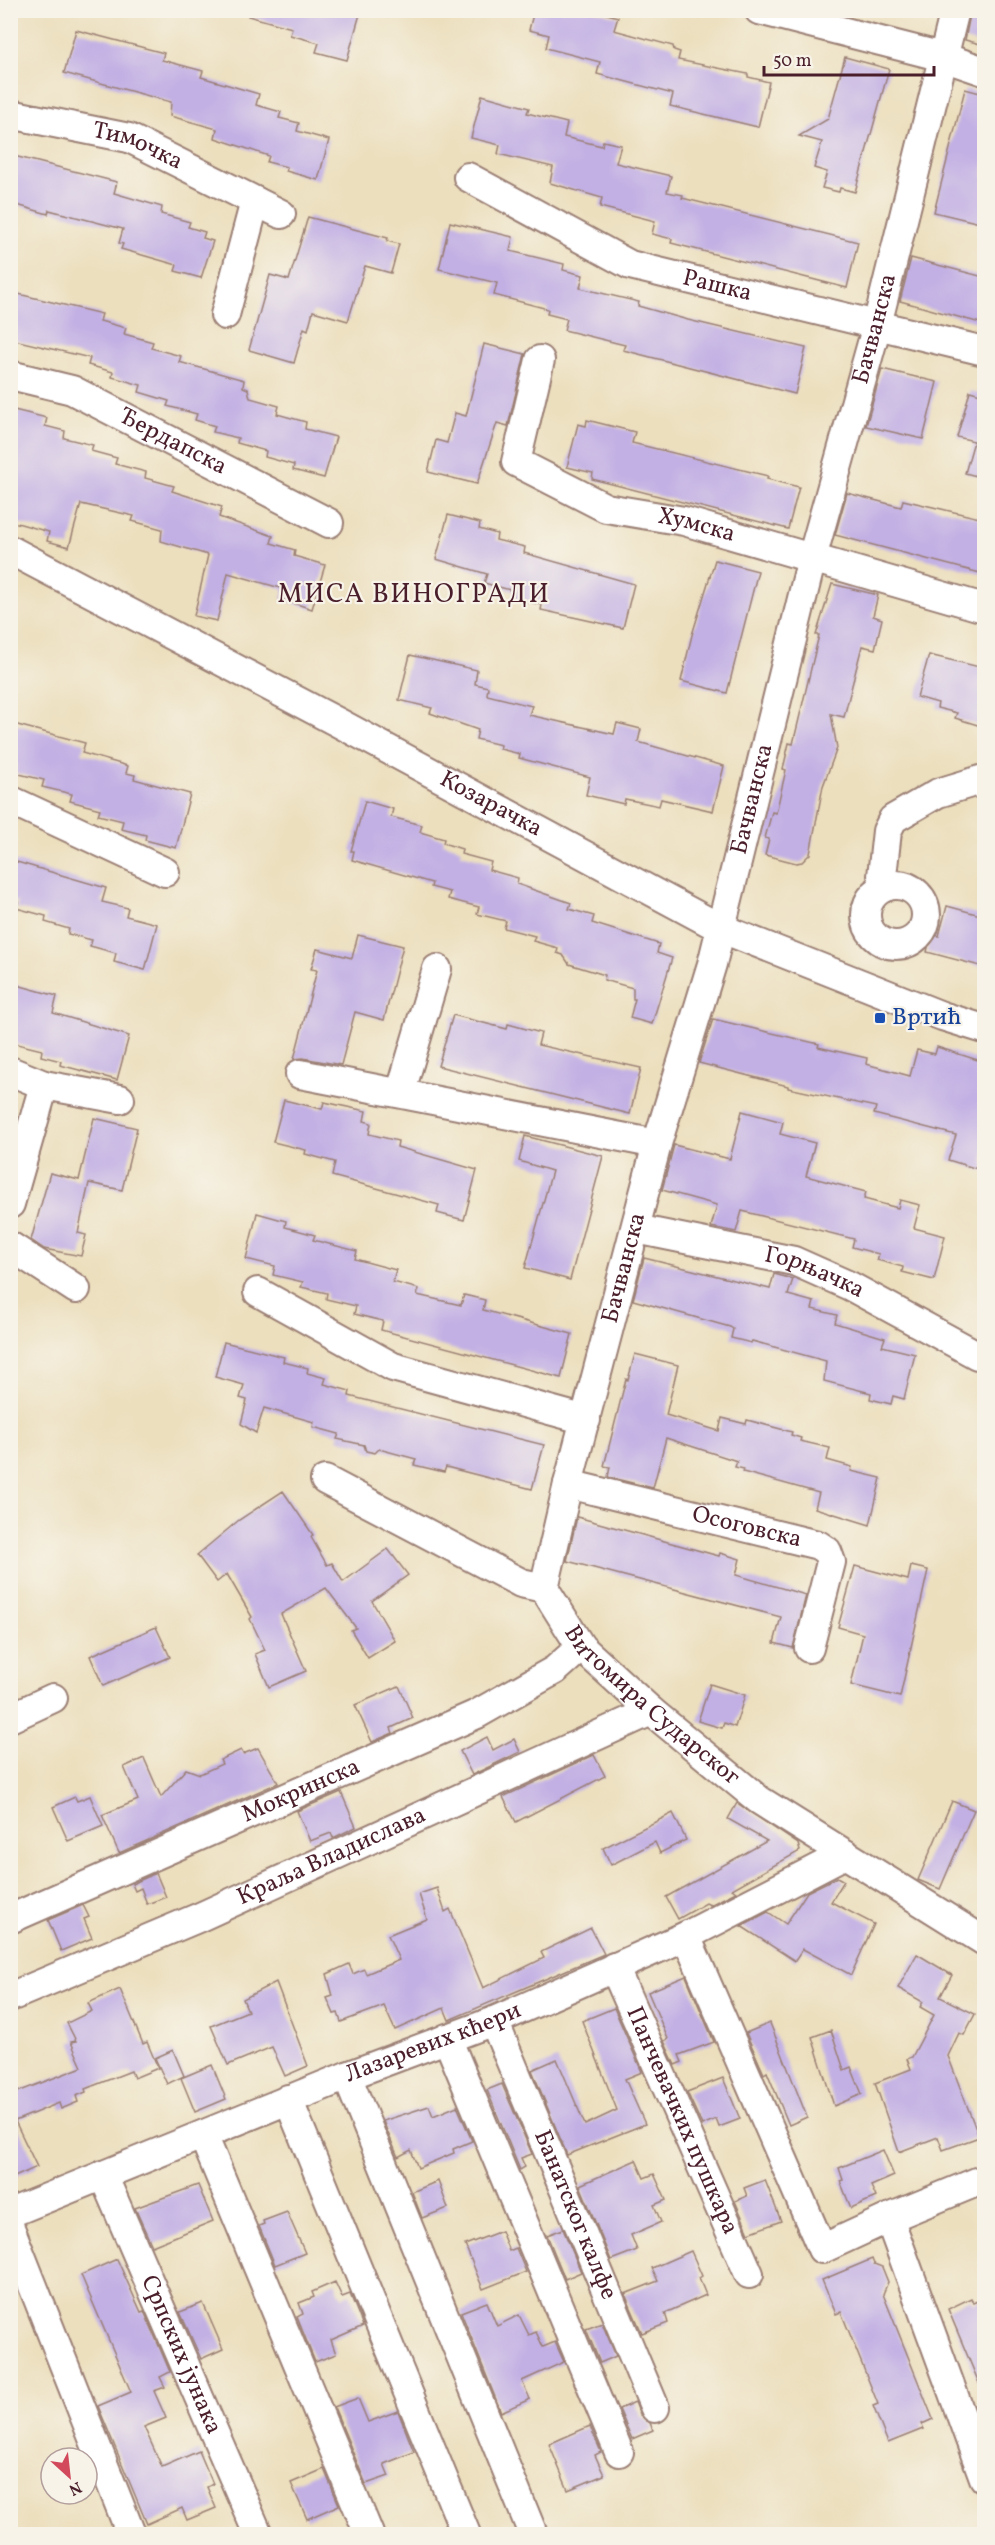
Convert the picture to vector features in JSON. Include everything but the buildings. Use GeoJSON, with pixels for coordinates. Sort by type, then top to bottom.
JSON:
{"type":"FeatureCollection","features":[{"type":"Feature","properties":{"kind":"street"},"geometry":{"type":"LineString","coordinates":[[759,10],[943,57],[984,71]]}},
{"type":"Feature","properties":{"kind":"street","name":"Бачванска"},"geometry":{"type":"LineString","coordinates":[[544,1588],[568,1484],[657,1144],[707,982],[812,558],[877,325],[955,10]]}},
{"type":"Feature","properties":{"kind":"street","name":"Тимочка"},"geometry":{"type":"LineString","coordinates":[[10,114],[129,138],[281,214]]}},
{"type":"Feature","properties":{"kind":"street","name":"Рашка"},"geometry":{"type":"LineString","coordinates":[[468,177],[630,265],[984,351]]}},
{"type":"Feature","properties":{"kind":"street"},"geometry":{"type":"LineString","coordinates":[[225,315],[255,201]]}},
{"type":"Feature","properties":{"kind":"street","name":"Хумска"},"geometry":{"type":"LineString","coordinates":[[540,360],[516,462],[606,508],[684,521],[984,608]]}},
{"type":"Feature","properties":{"kind":"street","name":"Ђердапска"},"geometry":{"type":"LineString","coordinates":[[10,375],[72,390],[329,523]]}},
{"type":"Feature","properties":{"kind":"street","name":"Козарачка"},"geometry":{"type":"LineString","coordinates":[[10,550],[341,724],[720,928],[942,1016],[984,1029]]}},
{"type":"Feature","properties":{"kind":"street"},"geometry":{"type":"LineString","coordinates":[[888,886],[882,876],[887,831],[893,819],[938,793],[984,779]]}},
{"type":"Feature","properties":{"kind":"street"},"geometry":{"type":"LineString","coordinates":[[10,800],[165,872]]}},
{"type":"Feature","properties":{"kind":"street"},"geometry":{"type":"LineString","coordinates":[[401,1092],[437,969]]}},
{"type":"Feature","properties":{"kind":"street"},"geometry":{"type":"LineString","coordinates":[[10,1071],[44,1085],[120,1099]]}},
{"type":"Feature","properties":{"kind":"street"},"geometry":{"type":"LineString","coordinates":[[300,1074],[657,1144]]}},
{"type":"Feature","properties":{"kind":"street"},"geometry":{"type":"LineString","coordinates":[[10,1204],[44,1085]]}},
{"type":"Feature","properties":{"kind":"street","name":"Горњачка"},"geometry":{"type":"LineString","coordinates":[[636,1229],[794,1261],[850,1286],[977,1355]]}},
{"type":"Feature","properties":{"kind":"street"},"geometry":{"type":"LineString","coordinates":[[10,1246],[76,1289]]}},
{"type":"Feature","properties":{"kind":"street"},"geometry":{"type":"LineString","coordinates":[[258,1292],[393,1367],[586,1420]]}},
{"type":"Feature","properties":{"kind":"street"},"geometry":{"type":"LineString","coordinates":[[324,1480],[521,1583],[544,1588]]}},
{"type":"Feature","properties":{"kind":"street","name":"Осоговска"},"geometry":{"type":"LineString","coordinates":[[568,1484],[818,1545],[827,1551],[831,1562],[809,1648]]}},
{"type":"Feature","properties":{"kind":"street","name":"Витомира Сударског"},"geometry":{"type":"LineString","coordinates":[[544,1588],[581,1647],[651,1711],[759,1800],[984,1941]]}},
{"type":"Feature","properties":{"kind":"street","name":"Мокринска"},"geometry":{"type":"LineString","coordinates":[[10,1919],[477,1714],[555,1670],[581,1647]]}},
{"type":"Feature","properties":{"kind":"street"},"geometry":{"type":"LineString","coordinates":[[10,1718],[53,1698]]}},
{"type":"Feature","properties":{"kind":"street","name":"Краља Владислава"},"geometry":{"type":"LineString","coordinates":[[10,1997],[200,1917],[651,1711]]}},
{"type":"Feature","properties":{"kind":"street","name":"Лазаревих кћери"},"geometry":{"type":"LineString","coordinates":[[10,2213],[288,2099],[494,2021],[686,1936],[845,1854]]}},
{"type":"Feature","properties":{"kind":"street"},"geometry":{"type":"LineString","coordinates":[[686,1936],[803,2210],[822,2248],[984,2179]]}},
{"type":"Feature","properties":{"kind":"street","name":"Панчевачких пушкара"},"geometry":{"type":"LineString","coordinates":[[614,1967],[749,2274]]}},
{"type":"Feature","properties":{"kind":"street","name":"Банатског калфе"},"geometry":{"type":"LineString","coordinates":[[494,2021],[654,2408]]}},
{"type":"Feature","properties":{"kind":"street"},"geometry":{"type":"LineString","coordinates":[[447,2038],[619,2452]]}},
{"type":"Feature","properties":{"kind":"street"},"geometry":{"type":"LineString","coordinates":[[347,2076],[533,2535]]}},
{"type":"Feature","properties":{"kind":"street"},"geometry":{"type":"LineString","coordinates":[[288,2099],[466,2535]]}},
{"type":"Feature","properties":{"kind":"street"},"geometry":{"type":"LineString","coordinates":[[203,2135],[369,2535]]}},
{"type":"Feature","properties":{"kind":"street","name":"Српских јунака"},"geometry":{"type":"LineString","coordinates":[[103,2175],[258,2535]]}},
{"type":"Feature","properties":{"kind":"street"},"geometry":{"type":"LineString","coordinates":[[889,2218],[984,2478]]}},
{"type":"Feature","properties":{"kind":"street"},"geometry":{"type":"LineString","coordinates":[[10,2228],[131,2535]]}},
{"type":"Feature","properties":{"kind":"place","name":"Вртић"},"geometry":{"type":"Point","coordinates":[880,1018]}},
{"type":"Feature","properties":{"kind":"district","name":"МИСА ВИНОГРАДИ"},"geometry":{"type":"Point","coordinates":[414,595]}}]}
